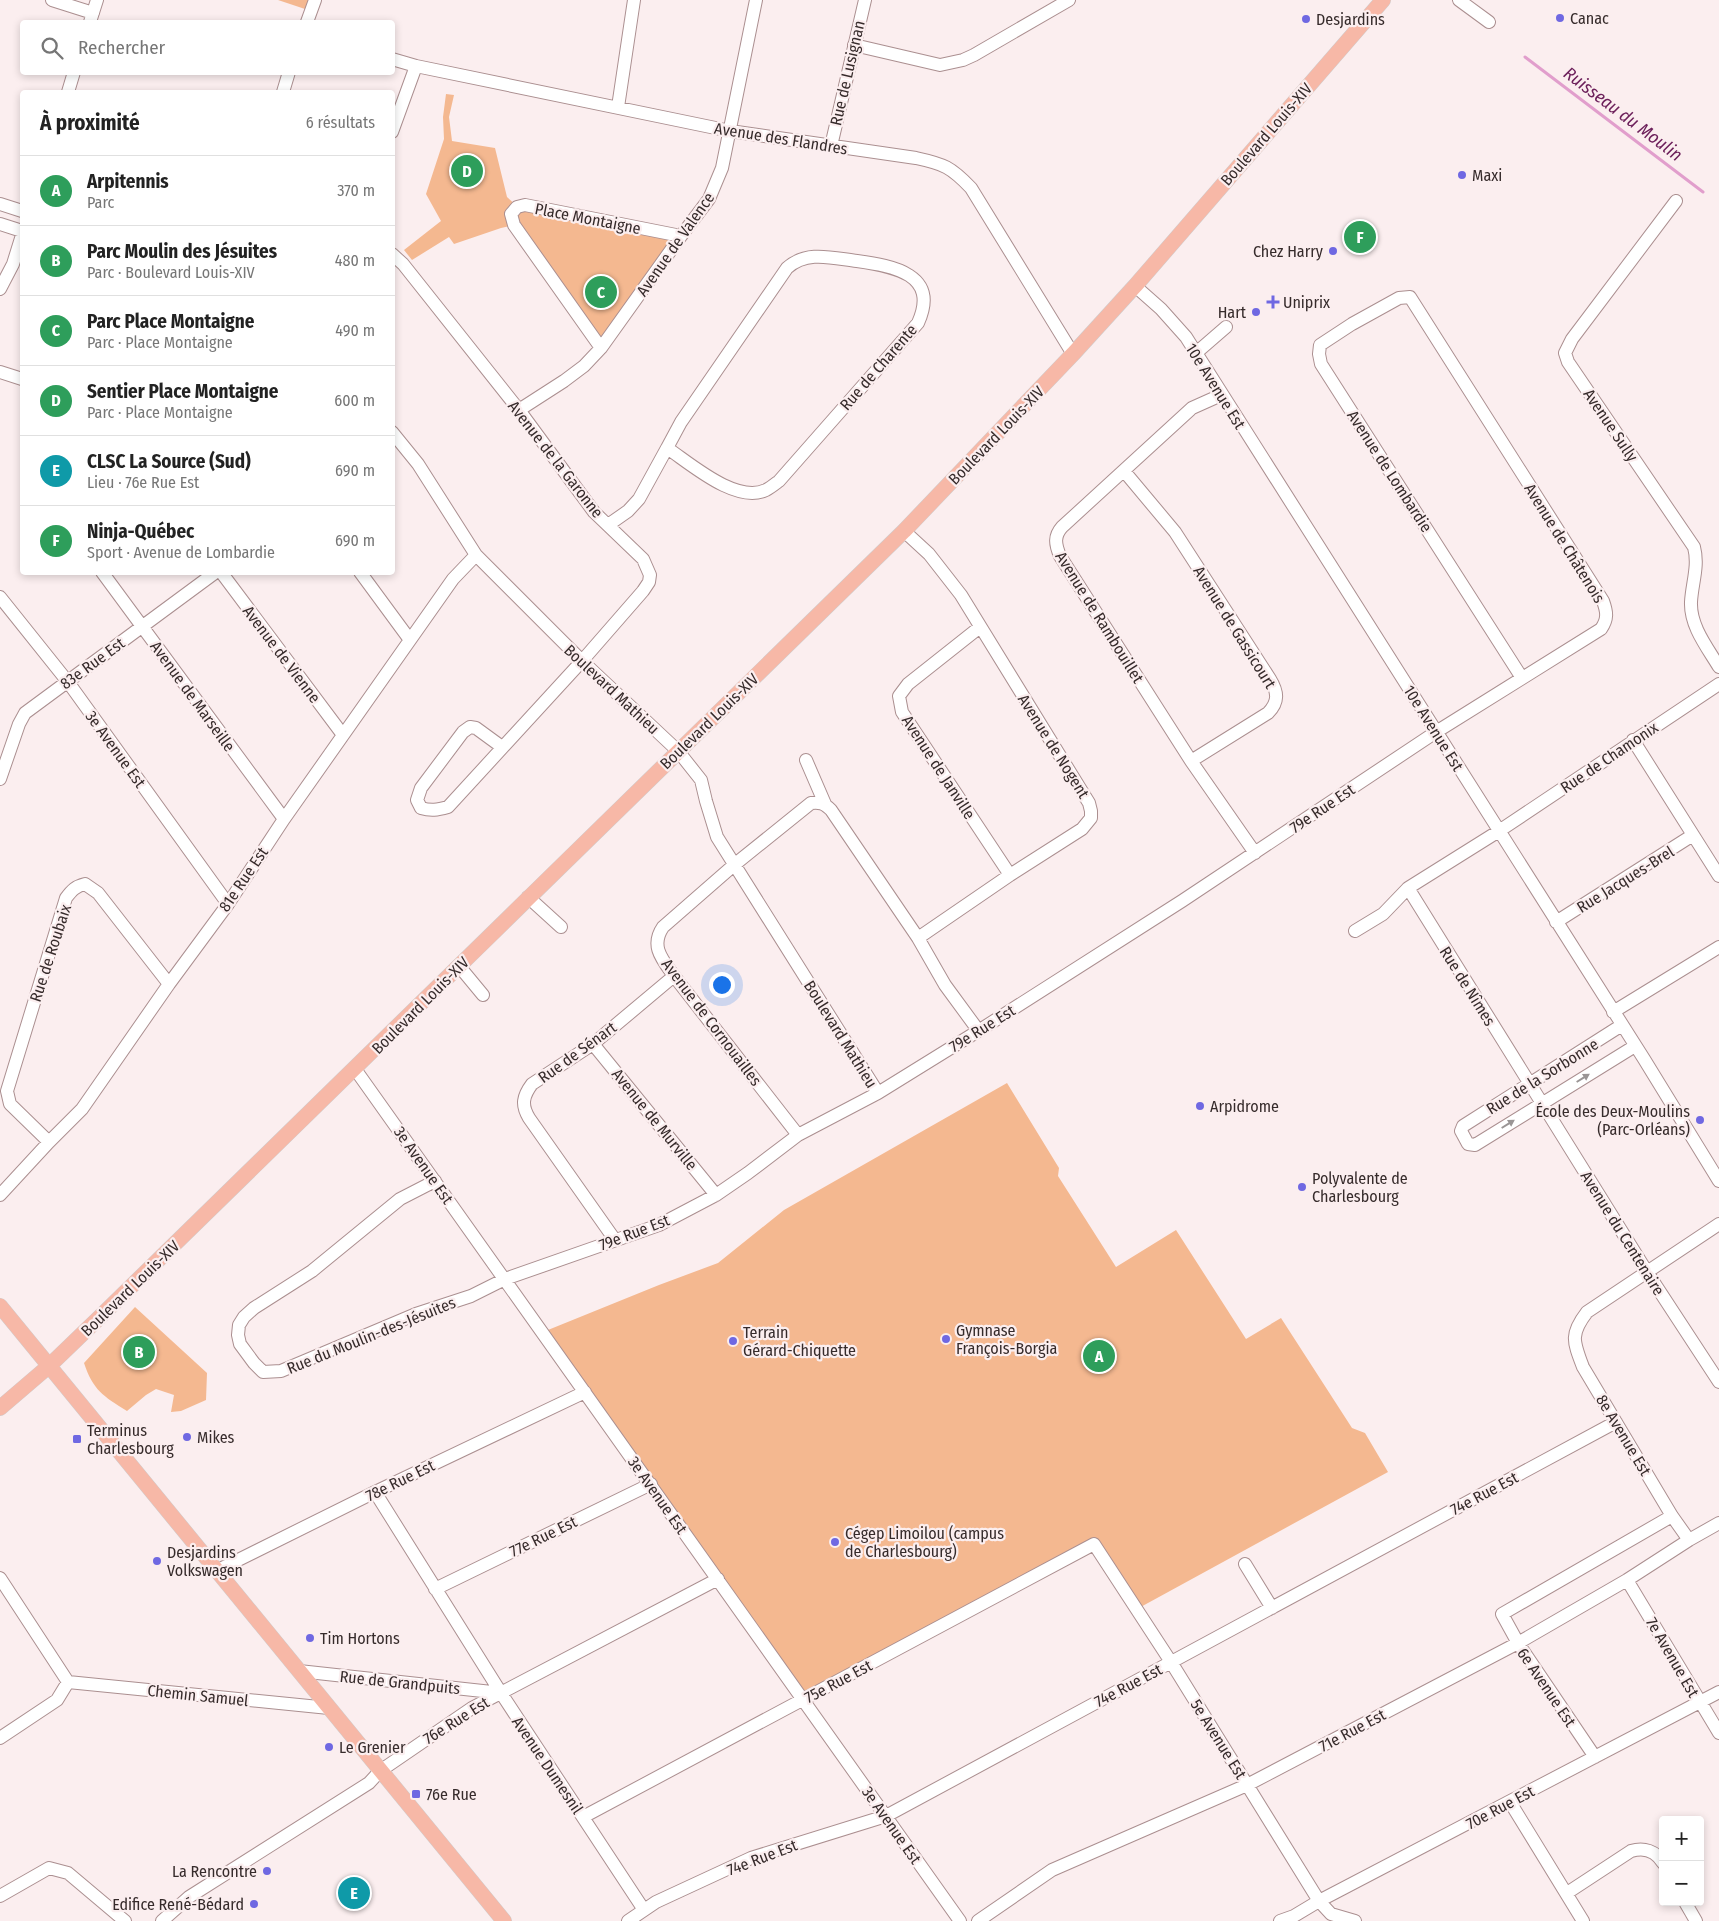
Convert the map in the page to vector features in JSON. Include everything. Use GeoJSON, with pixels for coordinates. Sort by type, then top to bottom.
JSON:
{"type":"FeatureCollection","features":[{"type":"Feature","properties":{"kind":"main road","name":"Boulevard Louis-XIV"},"geometry":{"type":"LineString","coordinates":[[0,1408],[49,1366],[904,531],[1073,354],[1135,286],[1383,0]]}},
{"type":"Feature","properties":{"kind":"main road"},"geometry":{"type":"LineString","coordinates":[[0,1306],[504,1921]]}},
{"type":"Feature","properties":{"kind":"street"},"geometry":{"type":"LineString","coordinates":[[52,0],[91,18],[97,0]]}},
{"type":"Feature","properties":{"kind":"street"},"geometry":{"type":"LineString","coordinates":[[308,20],[315,0]]}},
{"type":"Feature","properties":{"kind":"street"},"geometry":{"type":"LineString","coordinates":[[618,107],[634,0]]}},
{"type":"Feature","properties":{"kind":"street","name":"Avenue de Valence"},"geometry":{"type":"LineString","coordinates":[[519,410],[584,366],[601,348],[680,236],[709,199],[722,168],[756,0]]}},
{"type":"Feature","properties":{"kind":"street","name":"Rue de Lusignan"},"geometry":{"type":"LineString","coordinates":[[831,146],[865,0]]}},
{"type":"Feature","properties":{"kind":"street"},"geometry":{"type":"LineString","coordinates":[[854,45],[940,65],[953,63],[974,55],[1069,0]]}},
{"type":"Feature","properties":{"kind":"street"},"geometry":{"type":"LineString","coordinates":[[1459,0],[1489,22]]}},
{"type":"Feature","properties":{"kind":"street","name":"Avenue des Flandres"},"geometry":{"type":"LineString","coordinates":[[395,60],[416,66],[730,131],[941,163],[956,173],[970,188],[1073,354]]}},
{"type":"Feature","properties":{"kind":"street"},"geometry":{"type":"LineString","coordinates":[[395,124],[416,66]]}},
{"type":"Feature","properties":{"kind":"street"},"geometry":{"type":"LineString","coordinates":[[69,90],[73,75]]}},
{"type":"Feature","properties":{"kind":"street"},"geometry":{"type":"LineString","coordinates":[[284,90],[289,75]]}},
{"type":"Feature","properties":{"kind":"street","name":"Avenue Sully"},"geometry":{"type":"LineString","coordinates":[[1676,201],[1572,339],[1565,353],[1568,362],[1694,547],[1697,566],[1691,600],[1692,614],[1697,629],[1719,667]]}},
{"type":"Feature","properties":{"kind":"street"},"geometry":{"type":"LineString","coordinates":[[0,204],[20,210]]}},
{"type":"Feature","properties":{"kind":"street","name":"Place Montaigne"},"geometry":{"type":"LineString","coordinates":[[601,348],[514,225],[511,214],[517,206],[525,205],[680,236]]}},
{"type":"Feature","properties":{"kind":"street"},"geometry":{"type":"LineString","coordinates":[[0,224],[20,230]]}},
{"type":"Feature","properties":{"kind":"street"},"geometry":{"type":"LineString","coordinates":[[0,289],[13,264],[20,241]]}},
{"type":"Feature","properties":{"kind":"street","name":"Rue de Charente"},"geometry":{"type":"LineString","coordinates":[[608,525],[628,511],[639,499],[680,422],[786,268],[794,261],[804,257],[817,256],[886,265],[900,269],[909,275],[920,288],[924,296],[924,304],[918,323],[779,481],[766,490],[745,493],[724,486],[667,448]]}},
{"type":"Feature","properties":{"kind":"street","name":"Avenue de la Garonne"},"geometry":{"type":"LineString","coordinates":[[395,257],[403,264],[519,410],[594,512],[643,559],[650,575],[649,582],[582,661]]}},
{"type":"Feature","properties":{"kind":"street","name":"10e Avenue Est"},"geometry":{"type":"LineString","coordinates":[[1135,286],[1161,309],[1186,337],[1719,1181]]}},
{"type":"Feature","properties":{"kind":"street","name":"Avenue de Châtenois"},"geometry":{"type":"LineString","coordinates":[[1406,298],[1410,297],[1598,593],[1606,610],[1605,622],[1601,629],[1436,732]]}},
{"type":"Feature","properties":{"kind":"street","name":"Avenue de Lombardie"},"geometry":{"type":"LineString","coordinates":[[1406,298],[1399,298],[1387,304],[1320,345],[1319,354],[1322,364],[1522,678]]}},
{"type":"Feature","properties":{"kind":"street"},"geometry":{"type":"LineString","coordinates":[[1196,353],[1226,327]]}},
{"type":"Feature","properties":{"kind":"street"},"geometry":{"type":"LineString","coordinates":[[0,372],[20,378]]}},
{"type":"Feature","properties":{"kind":"street","name":"Avenue de Rambouillet"},"geometry":{"type":"LineString","coordinates":[[1221,395],[1192,408],[1062,526],[1056,538],[1056,546],[1060,556],[1190,761],[1255,853]]}},
{"type":"Feature","properties":{"kind":"street","name":"Boulevard Mathieu"},"geometry":{"type":"LineString","coordinates":[[395,436],[418,464],[476,555],[582,661],[678,751],[701,780],[717,838],[878,1093]]}},
{"type":"Feature","properties":{"kind":"street","name":"Avenue de Gassicourt"},"geometry":{"type":"LineString","coordinates":[[1124,471],[1175,532],[1277,692],[1275,706],[1268,713],[1190,761]]}},
{"type":"Feature","properties":{"kind":"street","name":"Avenue de Nogent"},"geometry":{"type":"LineString","coordinates":[[904,531],[929,554],[961,595],[1089,803],[1091,811],[1091,818],[1082,829],[1010,875],[918,938]]}},
{"type":"Feature","properties":{"kind":"street","name":"81e Rue Est"},"geometry":{"type":"LineString","coordinates":[[0,1195],[82,1109],[169,984],[228,904],[284,819],[453,579],[476,555]]}},
{"type":"Feature","properties":{"kind":"street","name":"Avenue de Marseille"},"geometry":{"type":"LineString","coordinates":[[104,575],[284,819]]}},
{"type":"Feature","properties":{"kind":"street","name":"83e Rue Est"},"geometry":{"type":"LineString","coordinates":[[0,779],[18,724],[25,713],[36,703],[68,682],[212,575]]}},
{"type":"Feature","properties":{"kind":"street","name":"Avenue de Vienne"},"geometry":{"type":"LineString","coordinates":[[223,575],[343,735]]}},
{"type":"Feature","properties":{"kind":"street"},"geometry":{"type":"LineString","coordinates":[[362,575],[410,640]]}},
{"type":"Feature","properties":{"kind":"street","name":"3e Avenue Est"},"geometry":{"type":"LineString","coordinates":[[0,597],[68,682],[228,904]]}},
{"type":"Feature","properties":{"kind":"street","name":"Avenue de Janville"},"geometry":{"type":"LineString","coordinates":[[980,627],[908,684],[899,696],[899,703],[902,712],[1010,875]]}},
{"type":"Feature","properties":{"kind":"street"},"geometry":{"type":"LineString","coordinates":[[502,747],[476,728],[470,727],[463,732],[421,788],[417,800],[421,808],[437,810],[448,807],[582,661]]}},
{"type":"Feature","properties":{"kind":"street","name":"Rue de Chamonix"},"geometry":{"type":"LineString","coordinates":[[1499,831],[1719,684]]}},
{"type":"Feature","properties":{"kind":"street","name":"79e Rue Est"},"geometry":{"type":"LineString","coordinates":[[505,1279],[659,1225],[716,1195],[748,1174],[798,1135],[878,1093],[978,1030],[1182,901],[1436,732]]}},
{"type":"Feature","properties":{"kind":"street"},"geometry":{"type":"LineString","coordinates":[[1633,740],[1719,876]]}},
{"type":"Feature","properties":{"kind":"street"},"geometry":{"type":"LineString","coordinates":[[806,760],[825,804],[831,810],[918,938],[945,985],[978,1030]]}},
{"type":"Feature","properties":{"kind":"street","name":"Avenue de Cornouailles"},"geometry":{"type":"LineString","coordinates":[[798,1135],[674,976],[661,957],[658,948],[658,935],[663,927],[734,865],[804,808],[811,803],[819,802],[825,804]]}},
{"type":"Feature","properties":{"kind":"street"},"geometry":{"type":"LineString","coordinates":[[1355,930],[1382,914],[1408,888],[1499,831]]}},
{"type":"Feature","properties":{"kind":"street","name":"Rue Jacques-Brel"},"geometry":{"type":"LineString","coordinates":[[1556,922],[1693,835]]}},
{"type":"Feature","properties":{"kind":"street","name":"Rue de Roubaix"},"geometry":{"type":"LineString","coordinates":[[49,1142],[10,1104],[7,1098],[7,1091],[66,898],[72,891],[78,886],[86,884],[98,893],[169,984]]}},
{"type":"Feature","properties":{"kind":"street","name":"Rue de Nîmes"},"geometry":{"type":"LineString","coordinates":[[1408,888],[1529,1083]]}},
{"type":"Feature","properties":{"kind":"street"},"geometry":{"type":"LineString","coordinates":[[528,897],[561,927]]}},
{"type":"Feature","properties":{"kind":"street"},"geometry":{"type":"LineString","coordinates":[[1613,1012],[1719,947]]}},
{"type":"Feature","properties":{"kind":"street"},"geometry":{"type":"LineString","coordinates":[[459,966],[483,995]]}},
{"type":"Feature","properties":{"kind":"street","name":"Rue de Sénart"},"geometry":{"type":"LineString","coordinates":[[615,1240],[523,1108],[523,1100],[532,1084],[593,1044],[674,976]]}},
{"type":"Feature","properties":{"kind":"street","name":"Rue de la Sorbonne"},"geometry":{"type":"LineString","coordinates":[[1622,1026],[1462,1126],[1463,1138],[1468,1144],[1475,1145],[1635,1046]]}},
{"type":"Feature","properties":{"kind":"street","name":"Avenue de Murville"},"geometry":{"type":"LineString","coordinates":[[593,1044],[716,1195]]}},
{"type":"Feature","properties":{"kind":"street","name":"3e Avenue Est"},"geometry":{"type":"LineString","coordinates":[[355,1069],[960,1921]]}},
{"type":"Feature","properties":{"kind":"street","name":"Avenue du Centenaire"},"geometry":{"type":"LineString","coordinates":[[1529,1083],[1647,1272],[1719,1382]]}},
{"type":"Feature","properties":{"kind":"street","name":"Rue du Moulin-des-Jésuites"},"geometry":{"type":"LineString","coordinates":[[435,1181],[400,1199],[312,1271],[254,1308],[244,1317],[239,1325],[240,1344],[263,1372],[281,1371],[416,1314],[471,1296],[505,1279]]}},
{"type":"Feature","properties":{"kind":"street"},"geometry":{"type":"LineString","coordinates":[[1647,1272],[1719,1224]]}},
{"type":"Feature","properties":{"kind":"street","name":"8e Avenue Est"},"geometry":{"type":"LineString","coordinates":[[1647,1272],[1587,1312],[1577,1325],[1574,1345],[1582,1367],[1672,1516],[1689,1540]]}},
{"type":"Feature","properties":{"kind":"street","name":"78e Rue Est"},"geometry":{"type":"LineString","coordinates":[[216,1571],[375,1492],[585,1392]]}},
{"type":"Feature","properties":{"kind":"street","name":"74e Rue Est"},"geometry":{"type":"LineString","coordinates":[[628,1921],[656,1902],[751,1858],[886,1816],[1616,1422]]}},
{"type":"Feature","properties":{"kind":"street","name":"77e Rue Est"},"geometry":{"type":"LineString","coordinates":[[435,1588],[651,1484]]}},
{"type":"Feature","properties":{"kind":"street","name":"Avenue Dumesnil"},"geometry":{"type":"LineString","coordinates":[[375,1492],[500,1693],[644,1910]]}},
{"type":"Feature","properties":{"kind":"street","name":"6e Avenue Est"},"geometry":{"type":"LineString","coordinates":[[1595,1757],[1518,1643],[1502,1614],[1672,1516]]}},
{"type":"Feature","properties":{"kind":"street","name":"71e Rue Est"},"geometry":{"type":"LineString","coordinates":[[978,1921],[1052,1870],[1247,1785],[1518,1643],[1627,1580],[1719,1523]]}},
{"type":"Feature","properties":{"kind":"street","name":"5e Avenue Est"},"geometry":{"type":"LineString","coordinates":[[1094,1544],[1171,1662],[1319,1901],[1331,1914],[1355,1921]]}},
{"type":"Feature","properties":{"kind":"street","name":"75e Rue Est"},"geometry":{"type":"LineString","coordinates":[[583,1817],[1094,1544]]}},
{"type":"Feature","properties":{"kind":"street"},"geometry":{"type":"LineString","coordinates":[[1245,1564],[1272,1608]]}},
{"type":"Feature","properties":{"kind":"street"},"geometry":{"type":"LineString","coordinates":[[0,1578],[68,1682],[57,1700],[0,1738]]}},
{"type":"Feature","properties":{"kind":"street","name":"76e Rue Est"},"geometry":{"type":"LineString","coordinates":[[162,1921],[189,1897],[369,1783],[380,1771],[472,1708],[718,1579]]}},
{"type":"Feature","properties":{"kind":"street","name":"7e Avenue Est"},"geometry":{"type":"LineString","coordinates":[[1627,1580],[1719,1734]]}},
{"type":"Feature","properties":{"kind":"street","name":"Rue de Grandpuits"},"geometry":{"type":"LineString","coordinates":[[299,1672],[500,1693]]}},
{"type":"Feature","properties":{"kind":"street","name":"Chemin Samuel"},"geometry":{"type":"LineString","coordinates":[[68,1682],[329,1708]]}},
{"type":"Feature","properties":{"kind":"street","name":"70e Rue Est"},"geometry":{"type":"LineString","coordinates":[[1280,1921],[1294,1916],[1319,1901],[1719,1692]]}},
{"type":"Feature","properties":{"kind":"street"},"geometry":{"type":"LineString","coordinates":[[1510,1802],[1583,1921]]}},
{"type":"Feature","properties":{"kind":"street"},"geometry":{"type":"LineString","coordinates":[[1567,1893],[1631,1851],[1640,1849],[1653,1852],[1661,1861]]}},
{"type":"Feature","properties":{"kind":"street"},"geometry":{"type":"LineString","coordinates":[[0,1896],[49,1868],[68,1873],[125,1921]]}},
{"type":"Feature","properties":{"kind":"street"},"geometry":{"type":"LineString","coordinates":[[1687,1906],[1696,1921]]}},
{"type":"Feature","properties":{"kind":"shaded area"},"geometry":{"type":"Polygon","coordinates":[[[278,0],[315,0],[311,11],[278,0]]]}},
{"type":"Feature","properties":{"kind":"shaded area"},"geometry":{"type":"Polygon","coordinates":[[[446,94],[454,95],[449,117],[452,141],[495,148],[507,197],[517,206],[681,236],[601,348],[514,225],[454,244],[449,237],[412,260],[404,250],[441,221],[426,194],[444,139],[443,117],[446,94]]]}},
{"type":"Feature","properties":{"kind":"shaded area"},"geometry":{"type":"Polygon","coordinates":[[[1007,1083],[1059,1168],[1058,1176],[1116,1267],[1176,1230],[1246,1339],[1281,1318],[1352,1428],[1365,1433],[1388,1472],[1137,1609],[1094,1544],[803,1699],[543,1332],[718,1263],[784,1210],[1007,1083]]]}},
{"type":"Feature","properties":{"kind":"shaded area"},"geometry":{"type":"Polygon","coordinates":[[[135,1307],[207,1373],[206,1400],[181,1411],[171,1412],[174,1395],[156,1389],[127,1411],[111,1401],[95,1386],[84,1363],[135,1307]]]}},
{"type":"Feature","properties":{"kind":"waterway","name":"Ruisseau du Moulin"},"geometry":{"type":"LineString","coordinates":[[1525,57],[1703,192]]}},
{"type":"Feature","properties":{"kind":"place","name":"Canac"},"geometry":{"type":"Point","coordinates":[1560,18]}},
{"type":"Feature","properties":{"kind":"place","name":"Desjardins"},"geometry":{"type":"Point","coordinates":[1306,19]}},
{"type":"Feature","properties":{"kind":"place","name":"Sentier Place Montaigne"},"geometry":{"type":"Point","coordinates":[467,171]}},
{"type":"Feature","properties":{"kind":"place","name":"Maxi"},"geometry":{"type":"Point","coordinates":[1462,175]}},
{"type":"Feature","properties":{"kind":"place","name":"Ninja-Québec"},"geometry":{"type":"Point","coordinates":[1360,237]}},
{"type":"Feature","properties":{"kind":"place","name":"Chez Harry"},"geometry":{"type":"Point","coordinates":[1333,251]}},
{"type":"Feature","properties":{"kind":"place","name":"Parc Place Montaigne"},"geometry":{"type":"Point","coordinates":[601,292]}},
{"type":"Feature","properties":{"kind":"place","name":"Uniprix"},"geometry":{"type":"Point","coordinates":[1273,302]}},
{"type":"Feature","properties":{"kind":"place","name":"Hart"},"geometry":{"type":"Point","coordinates":[1256,312]}},
{"type":"Feature","properties":{"kind":"place","name":"Arpidrome"},"geometry":{"type":"Point","coordinates":[1200,1106]}},
{"type":"Feature","properties":{"kind":"place","name":"École des Deux-Moulins (Parc-Orléans)"},"geometry":{"type":"Point","coordinates":[1700,1120]}},
{"type":"Feature","properties":{"kind":"place","name":"Polyvalente de Charlesbourg"},"geometry":{"type":"Point","coordinates":[1302,1187]}},
{"type":"Feature","properties":{"kind":"place","name":"Gymnase François-Borgia"},"geometry":{"type":"Point","coordinates":[946,1339]}},
{"type":"Feature","properties":{"kind":"place","name":"Terrain Gérard-Chiquette"},"geometry":{"type":"Point","coordinates":[733,1341]}},
{"type":"Feature","properties":{"kind":"place","name":"Parc Moulin des Jésuites"},"geometry":{"type":"Point","coordinates":[139,1352]}},
{"type":"Feature","properties":{"kind":"place","name":"Arpitennis"},"geometry":{"type":"Point","coordinates":[1099,1356]}},
{"type":"Feature","properties":{"kind":"place","name":"Mikes"},"geometry":{"type":"Point","coordinates":[187,1437]}},
{"type":"Feature","properties":{"kind":"place","name":"Terminus Charlesbourg"},"geometry":{"type":"Point","coordinates":[77,1439]}},
{"type":"Feature","properties":{"kind":"place","name":"Cégep Limoilou (campus de Charlesbourg)"},"geometry":{"type":"Point","coordinates":[835,1542]}},
{"type":"Feature","properties":{"kind":"place","name":"Desjardins Volkswagen"},"geometry":{"type":"Point","coordinates":[157,1561]}},
{"type":"Feature","properties":{"kind":"place","name":"Tim Hortons"},"geometry":{"type":"Point","coordinates":[310,1638]}},
{"type":"Feature","properties":{"kind":"place","name":"Le Grenier"},"geometry":{"type":"Point","coordinates":[329,1747]}},
{"type":"Feature","properties":{"kind":"place","name":"76e Rue"},"geometry":{"type":"Point","coordinates":[416,1794]}},
{"type":"Feature","properties":{"kind":"place","name":"La Rencontre"},"geometry":{"type":"Point","coordinates":[267,1871]}},
{"type":"Feature","properties":{"kind":"place","name":"CLSC La Source (Sud)"},"geometry":{"type":"Point","coordinates":[354,1893]}},
{"type":"Feature","properties":{"kind":"place","name":"Edifice René-Bédard"},"geometry":{"type":"Point","coordinates":[254,1904]}}]}
